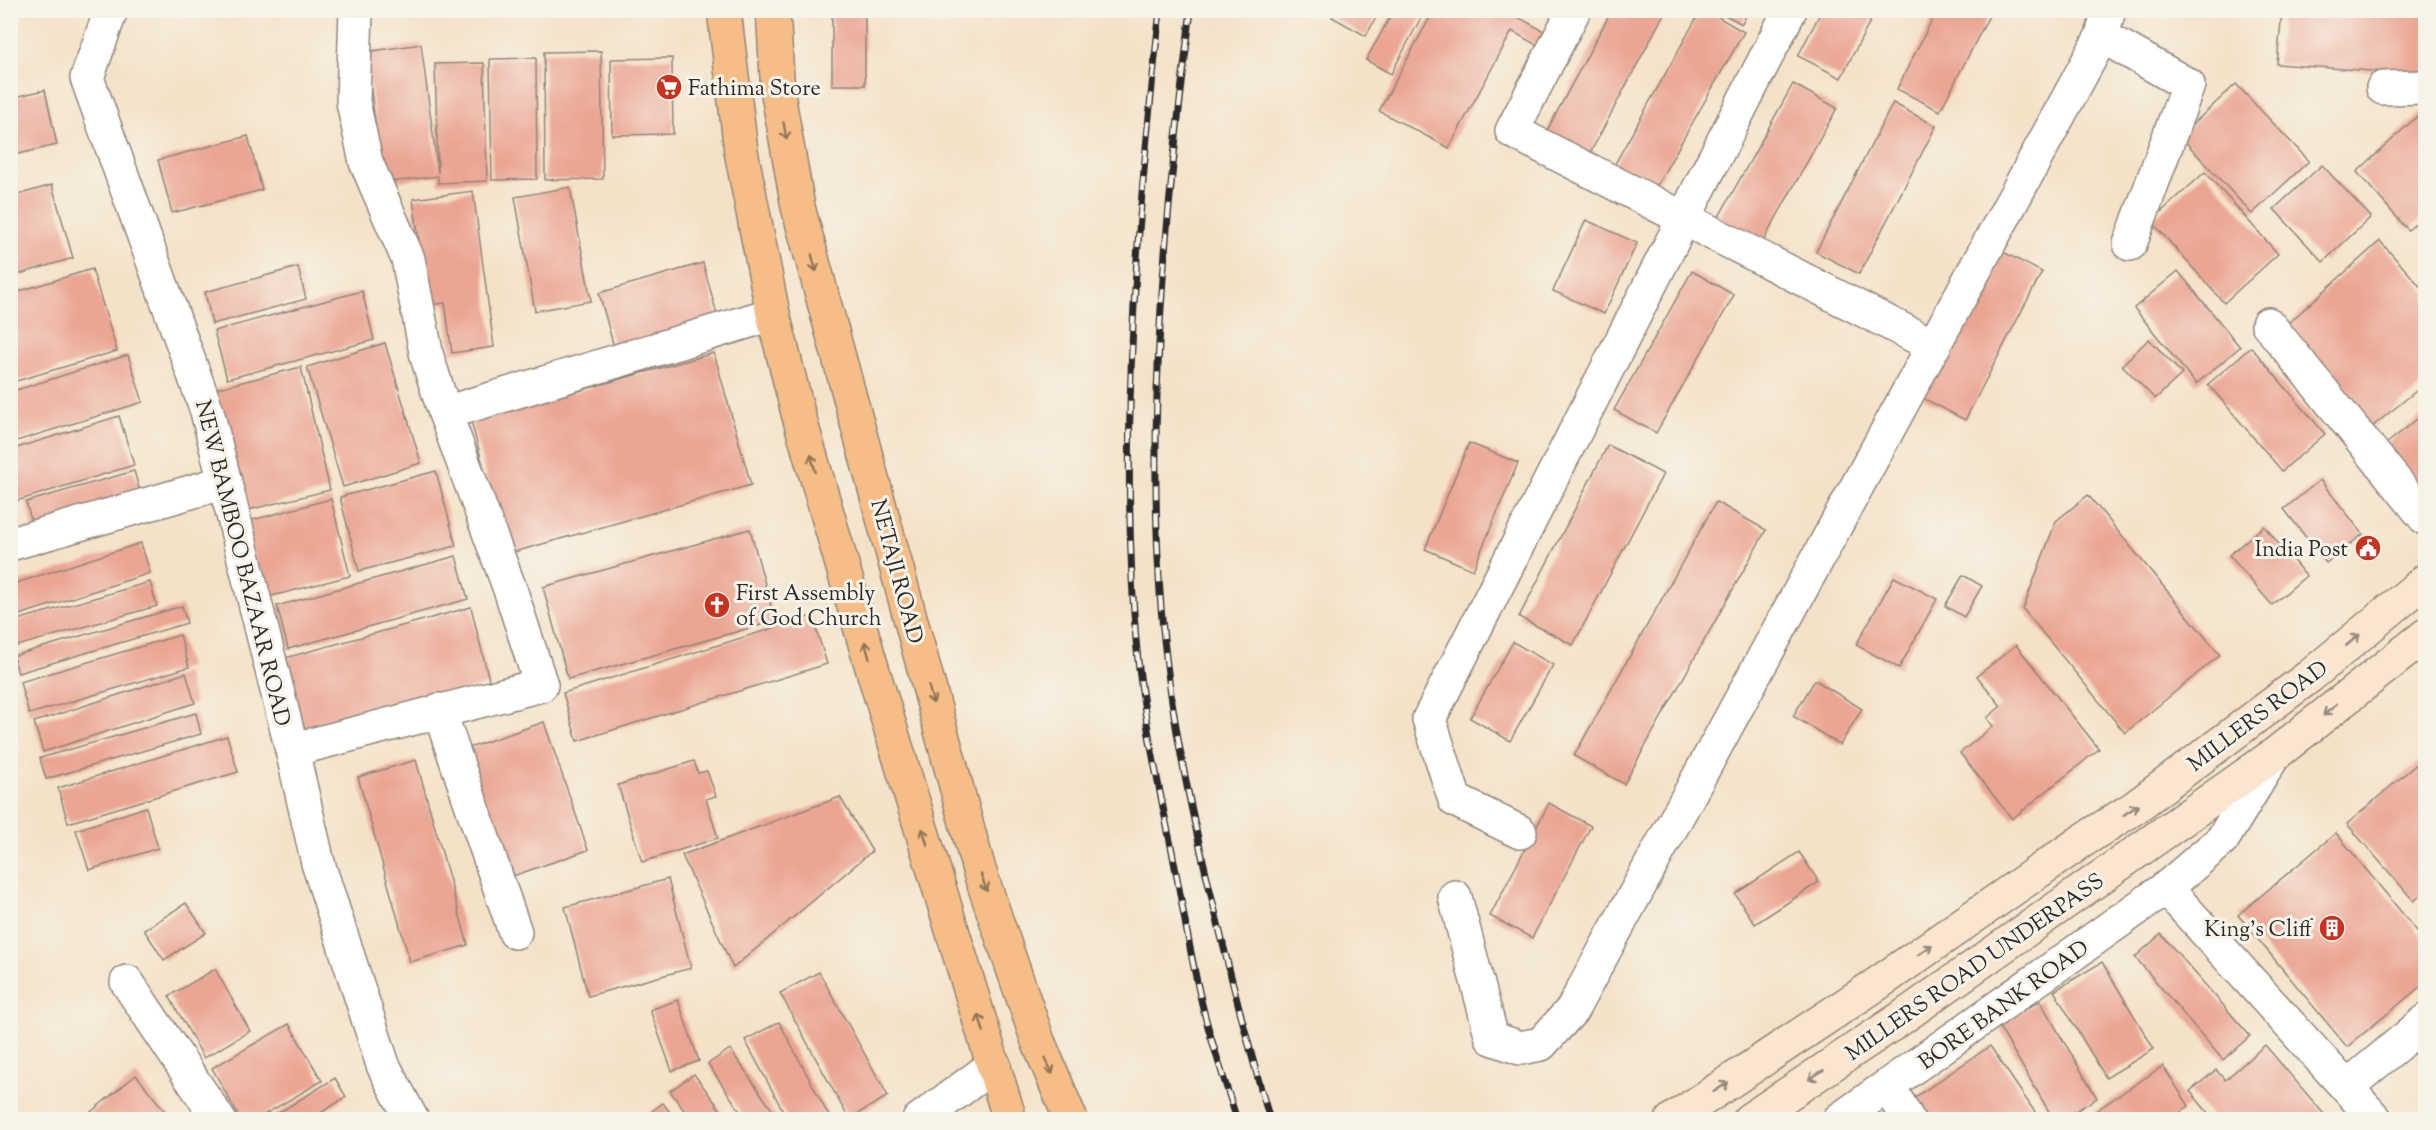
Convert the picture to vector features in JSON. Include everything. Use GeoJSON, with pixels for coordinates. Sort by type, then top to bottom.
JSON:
{"type":"FeatureCollection","features":[{"type":"Feature","properties":{"kind":"main road"},"geometry":{"type":"LineString","coordinates":[[724,10],[741,152],[773,314],[798,413],[870,662],[1010,1119]]}},
{"type":"Feature","properties":{"kind":"main road","name":"NETAJI ROAD"},"geometry":{"type":"LineString","coordinates":[[773,10],[778,94],[798,207],[979,870],[1038,1041],[1071,1119]]}},
{"type":"Feature","properties":{"kind":"main road","name":"MILLERS ROAD"},"geometry":{"type":"LineString","coordinates":[[2082,842],[2134,808],[2310,676],[2426,580]]}},
{"type":"Feature","properties":{"kind":"main road","name":"MILLERS ROAD"},"geometry":{"type":"LineString","coordinates":[[2197,810],[2274,755],[2426,635]]}},
{"type":"Feature","properties":{"kind":"main road","name":"MILLERS ROAD UNDERPASS"},"geometry":{"type":"LineString","coordinates":[[1749,1119],[1900,1019],[2197,810]]}},
{"type":"Feature","properties":{"kind":"main road","name":"MILLERS ROAD UNDERPASS"},"geometry":{"type":"LineString","coordinates":[[1672,1119],[1877,984],[2082,842]]}},
{"type":"Feature","properties":{"kind":"street","name":"NEW BAMBOO BAZAAR ROAD"},"geometry":{"type":"LineString","coordinates":[[111,10],[87,78],[207,411],[318,863],[383,1065],[412,1119]]}},
{"type":"Feature","properties":{"kind":"street"},"geometry":{"type":"LineString","coordinates":[[292,750],[541,685],[511,592],[445,413],[427,357],[408,259],[366,162],[353,102],[356,10]]}},
{"type":"Feature","properties":{"kind":"street"},"geometry":{"type":"LineString","coordinates":[[1574,10],[1512,131],[1934,346]]}},
{"type":"Feature","properties":{"kind":"street"},"geometry":{"type":"LineString","coordinates":[[1520,832],[1455,800],[1428,719],[1790,10]]}},
{"type":"Feature","properties":{"kind":"street"},"geometry":{"type":"LineString","coordinates":[[1455,897],[1492,1038],[1520,1048],[1541,1044],[1572,1010],[1934,346],[2105,23],[2188,85],[2130,244]]}},
{"type":"Feature","properties":{"kind":"street"},"geometry":{"type":"LineString","coordinates":[[2383,88],[2426,87]]}},
{"type":"Feature","properties":{"kind":"street"},"geometry":{"type":"LineString","coordinates":[[445,413],[773,314]]}},
{"type":"Feature","properties":{"kind":"street"},"geometry":{"type":"LineString","coordinates":[[2268,324],[2426,519]]}},
{"type":"Feature","properties":{"kind":"street"},"geometry":{"type":"LineString","coordinates":[[10,544],[225,482]]}},
{"type":"Feature","properties":{"kind":"street"},"geometry":{"type":"LineString","coordinates":[[439,710],[515,932]]}},
{"type":"Feature","properties":{"kind":"street","name":"BORE BANK ROAD"},"geometry":{"type":"LineString","coordinates":[[1839,1119],[2166,888],[2222,840],[2274,755]]}},
{"type":"Feature","properties":{"kind":"street"},"geometry":{"type":"LineString","coordinates":[[2166,888],[2376,1119]]}},
{"type":"Feature","properties":{"kind":"street"},"geometry":{"type":"LineString","coordinates":[[127,982],[219,1119]]}},
{"type":"Feature","properties":{"kind":"street"},"geometry":{"type":"LineString","coordinates":[[2347,1087],[2426,1021]]}},
{"type":"Feature","properties":{"kind":"street"},"geometry":{"type":"LineString","coordinates":[[920,1119],[994,1065]]}},
{"type":"Feature","properties":{"kind":"street"},"geometry":{"type":"LineString","coordinates":[[1888,1086],[1908,1119]]}},
{"type":"Feature","properties":{"kind":"building"},"geometry":{"type":"Polygon","coordinates":[[[1336,10],[1380,10],[1366,36],[1332,17],[1336,10]]]}},
{"type":"Feature","properties":{"kind":"building"},"geometry":{"type":"Polygon","coordinates":[[[1394,10],[1425,10],[1391,74],[1366,60],[1394,10]]]}},
{"type":"Feature","properties":{"kind":"building"},"geometry":{"type":"Polygon","coordinates":[[[1434,10],[1517,10],[1514,15],[1553,36],[1545,50],[1512,31],[1449,148],[1379,111],[1434,10]]]}},
{"type":"Feature","properties":{"kind":"building"},"geometry":{"type":"Polygon","coordinates":[[[1612,10],[1666,10],[1587,159],[1544,136],[1612,10]]]}},
{"type":"Feature","properties":{"kind":"building"},"geometry":{"type":"Polygon","coordinates":[[[1701,10],[1706,10],[1744,32],[1652,194],[1611,171],[1701,10]]]}},
{"type":"Feature","properties":{"kind":"building"},"geometry":{"type":"Polygon","coordinates":[[[1716,10],[1749,10],[1742,24],[1716,10]]]}},
{"type":"Feature","properties":{"kind":"building"},"geometry":{"type":"Polygon","coordinates":[[[1822,10],[1876,10],[1841,78],[1798,56],[1822,10]]]}},
{"type":"Feature","properties":{"kind":"building"},"geometry":{"type":"Polygon","coordinates":[[[1937,10],[1992,10],[1940,111],[1897,89],[1937,10]]]}},
{"type":"Feature","properties":{"kind":"building"},"geometry":{"type":"Polygon","coordinates":[[[2282,10],[2426,11],[2426,75],[2277,64],[2282,10]]]}},
{"type":"Feature","properties":{"kind":"building"},"geometry":{"type":"Polygon","coordinates":[[[865,14],[865,85],[832,85],[832,15],[865,14]]]}},
{"type":"Feature","properties":{"kind":"building"},"geometry":{"type":"Polygon","coordinates":[[[421,44],[438,173],[435,64],[484,63],[487,181],[438,183],[438,176],[383,183],[366,52],[421,44]]]}},
{"type":"Feature","properties":{"kind":"building"},"geometry":{"type":"Polygon","coordinates":[[[601,51],[603,179],[545,180],[544,52],[601,51]]]}},
{"type":"Feature","properties":{"kind":"building"},"geometry":{"type":"Polygon","coordinates":[[[536,58],[537,179],[492,180],[490,59],[536,58]]]}},
{"type":"Feature","properties":{"kind":"building"},"geometry":{"type":"Polygon","coordinates":[[[672,58],[673,134],[612,135],[611,59],[672,58]]]}},
{"type":"Feature","properties":{"kind":"building"},"geometry":{"type":"Polygon","coordinates":[[[1793,84],[1837,108],[1760,247],[1716,222],[1793,84]]]}},
{"type":"Feature","properties":{"kind":"building"},"geometry":{"type":"Polygon","coordinates":[[[2236,84],[2309,161],[2252,214],[2180,136],[2236,84]]]}},
{"type":"Feature","properties":{"kind":"building"},"geometry":{"type":"Polygon","coordinates":[[[45,90],[57,145],[10,156],[10,98],[45,90]]]}},
{"type":"Feature","properties":{"kind":"building"},"geometry":{"type":"Polygon","coordinates":[[[1893,103],[1936,126],[1859,274],[1816,252],[1893,103]]]}},
{"type":"Feature","properties":{"kind":"building"},"geometry":{"type":"Polygon","coordinates":[[[2423,111],[2426,111],[2426,215],[2408,230],[2357,172],[2423,111]]]}},
{"type":"Feature","properties":{"kind":"building"},"geometry":{"type":"Polygon","coordinates":[[[248,136],[262,190],[172,213],[158,160],[248,136]]]}},
{"type":"Feature","properties":{"kind":"building"},"geometry":{"type":"Polygon","coordinates":[[[2322,165],[2371,217],[2323,262],[2274,209],[2322,165]]]}},
{"type":"Feature","properties":{"kind":"building"},"geometry":{"type":"Polygon","coordinates":[[[2205,172],[2278,254],[2224,303],[2151,221],[2205,172]]]}},
{"type":"Feature","properties":{"kind":"building"},"geometry":{"type":"Polygon","coordinates":[[[52,185],[73,258],[10,277],[10,197],[52,185]]]}},
{"type":"Feature","properties":{"kind":"building"},"geometry":{"type":"Polygon","coordinates":[[[570,187],[591,301],[535,311],[515,197],[570,187]]]}},
{"type":"Feature","properties":{"kind":"building"},"geometry":{"type":"Polygon","coordinates":[[[473,191],[494,347],[452,353],[445,303],[428,305],[413,199],[473,191]]]}},
{"type":"Feature","properties":{"kind":"building"},"geometry":{"type":"Polygon","coordinates":[[[1586,220],[1637,243],[1604,314],[1553,291],[1586,220]]]}},
{"type":"Feature","properties":{"kind":"building"},"geometry":{"type":"Polygon","coordinates":[[[2380,241],[2426,293],[2426,383],[2368,430],[2283,328],[2380,241]]]}},
{"type":"Feature","properties":{"kind":"building"},"geometry":{"type":"Polygon","coordinates":[[[1999,250],[2042,272],[1965,420],[1923,398],[1999,250]]]}},
{"type":"Feature","properties":{"kind":"building"},"geometry":{"type":"Polygon","coordinates":[[[703,263],[719,322],[615,351],[599,293],[703,263]]]}},
{"type":"Feature","properties":{"kind":"building"},"geometry":{"type":"Polygon","coordinates":[[[298,267],[306,299],[212,324],[205,292],[298,267]]]}},
{"type":"Feature","properties":{"kind":"building"},"geometry":{"type":"Polygon","coordinates":[[[92,269],[117,351],[10,383],[10,294],[92,269]]]}},
{"type":"Feature","properties":{"kind":"building"},"geometry":{"type":"Polygon","coordinates":[[[1692,271],[1734,295],[1656,433],[1614,410],[1692,271]]]}},
{"type":"Feature","properties":{"kind":"building"},"geometry":{"type":"Polygon","coordinates":[[[2178,271],[2240,347],[2196,384],[2134,308],[2178,271]]]}},
{"type":"Feature","properties":{"kind":"building"},"geometry":{"type":"Polygon","coordinates":[[[362,291],[374,340],[227,379],[214,331],[362,291]]]}},
{"type":"Feature","properties":{"kind":"building"},"geometry":{"type":"Polygon","coordinates":[[[2149,339],[2182,374],[2155,399],[2122,365],[2149,339]]]}},
{"type":"Feature","properties":{"kind":"building"},"geometry":{"type":"Polygon","coordinates":[[[385,343],[421,463],[343,487],[307,367],[385,343]]]}},
{"type":"Feature","properties":{"kind":"building"},"geometry":{"type":"Polygon","coordinates":[[[2251,347],[2325,434],[2282,471],[2208,384],[2251,347]]]}},
{"type":"Feature","properties":{"kind":"building"},"geometry":{"type":"Polygon","coordinates":[[[714,353],[751,485],[507,554],[471,421],[714,353]]]}},
{"type":"Feature","properties":{"kind":"building"},"geometry":{"type":"Polygon","coordinates":[[[128,355],[143,402],[10,443],[10,392],[128,355]]]}},
{"type":"Feature","properties":{"kind":"building"},"geometry":{"type":"Polygon","coordinates":[[[301,367],[330,490],[240,512],[211,390],[301,367]]]}},
{"type":"Feature","properties":{"kind":"building"},"geometry":{"type":"Polygon","coordinates":[[[2426,412],[2426,503],[2381,448],[2426,412]]]}},
{"type":"Feature","properties":{"kind":"building"},"geometry":{"type":"Polygon","coordinates":[[[119,416],[134,465],[10,503],[10,450],[119,416]]]}},
{"type":"Feature","properties":{"kind":"building"},"geometry":{"type":"Polygon","coordinates":[[[1469,443],[1518,463],[1473,570],[1425,549],[1469,443]]]}},
{"type":"Feature","properties":{"kind":"building"},"geometry":{"type":"Polygon","coordinates":[[[1608,445],[1663,474],[1573,645],[1519,617],[1608,445]]]}},
{"type":"Feature","properties":{"kind":"building"},"geometry":{"type":"Polygon","coordinates":[[[134,471],[144,505],[35,535],[26,502],[134,471]]]}},
{"type":"Feature","properties":{"kind":"building"},"geometry":{"type":"Polygon","coordinates":[[[436,471],[456,546],[359,571],[340,497],[436,471]]]}},
{"type":"Feature","properties":{"kind":"building"},"geometry":{"type":"Polygon","coordinates":[[[2320,480],[2363,534],[2326,563],[2284,509],[2320,480]]]}},
{"type":"Feature","properties":{"kind":"building"},"geometry":{"type":"Polygon","coordinates":[[[2088,495],[2220,655],[2125,733],[2023,609],[2056,521],[2088,495]]]}},
{"type":"Feature","properties":{"kind":"building"},"geometry":{"type":"Polygon","coordinates":[[[331,499],[350,576],[264,598],[245,522],[331,499]]]}},
{"type":"Feature","properties":{"kind":"building"},"geometry":{"type":"Polygon","coordinates":[[[1716,502],[1766,530],[1624,784],[1574,756],[1716,502]]]}},
{"type":"Feature","properties":{"kind":"building"},"geometry":{"type":"Polygon","coordinates":[[[2264,526],[2306,576],[2272,605],[2229,555],[2264,526]]]}},
{"type":"Feature","properties":{"kind":"building"},"geometry":{"type":"Polygon","coordinates":[[[750,529],[775,621],[568,679],[543,587],[750,529]]]}},
{"type":"Feature","properties":{"kind":"building"},"geometry":{"type":"Polygon","coordinates":[[[141,543],[150,573],[10,618],[10,585],[141,543]]]}},
{"type":"Feature","properties":{"kind":"building"},"geometry":{"type":"Polygon","coordinates":[[[456,556],[468,599],[288,649],[277,606],[456,556]]]}},
{"type":"Feature","properties":{"kind":"building"},"geometry":{"type":"Polygon","coordinates":[[[1963,575],[1982,586],[1964,617],[1945,606],[1963,575]]]}},
{"type":"Feature","properties":{"kind":"building"},"geometry":{"type":"Polygon","coordinates":[[[1894,577],[1937,599],[1899,668],[1856,645],[1894,577]]]}},
{"type":"Feature","properties":{"kind":"building"},"geometry":{"type":"Polygon","coordinates":[[[150,582],[157,606],[10,648],[10,622],[150,582]]]}},
{"type":"Feature","properties":{"kind":"building"},"geometry":{"type":"Polygon","coordinates":[[[182,606],[187,623],[18,673],[13,656],[182,606]]]}},
{"type":"Feature","properties":{"kind":"building"},"geometry":{"type":"Polygon","coordinates":[[[471,607],[490,684],[305,731],[285,658],[471,607]]]}},
{"type":"Feature","properties":{"kind":"building"},"geometry":{"type":"Polygon","coordinates":[[[812,616],[827,664],[577,741],[563,693],[812,616]]]}},
{"type":"Feature","properties":{"kind":"building"},"geometry":{"type":"Polygon","coordinates":[[[180,635],[189,667],[29,714],[20,682],[180,635]]]}},
{"type":"Feature","properties":{"kind":"building"},"geometry":{"type":"Polygon","coordinates":[[[1513,642],[1553,665],[1510,741],[1470,718],[1513,642]]]}},
{"type":"Feature","properties":{"kind":"building"},"geometry":{"type":"Polygon","coordinates":[[[2016,645],[2099,749],[2012,819],[1960,753],[1993,726],[1987,718],[2001,706],[1977,676],[2016,645]]]}},
{"type":"Feature","properties":{"kind":"building"},"geometry":{"type":"Polygon","coordinates":[[[186,673],[195,703],[43,752],[34,722],[186,673]]]}},
{"type":"Feature","properties":{"kind":"building"},"geometry":{"type":"Polygon","coordinates":[[[1815,680],[1862,709],[1840,745],[1793,716],[1815,680]]]}},
{"type":"Feature","properties":{"kind":"building"},"geometry":{"type":"Polygon","coordinates":[[[196,713],[201,734],[46,779],[40,758],[196,713]]]}},
{"type":"Feature","properties":{"kind":"building"},"geometry":{"type":"Polygon","coordinates":[[[544,722],[588,850],[504,879],[460,751],[544,722]]]}},
{"type":"Feature","properties":{"kind":"building"},"geometry":{"type":"Polygon","coordinates":[[[227,736],[238,772],[68,823],[58,788],[227,736]]]}},
{"type":"Feature","properties":{"kind":"building"},"geometry":{"type":"Polygon","coordinates":[[[416,760],[468,945],[410,962],[358,777],[416,760]]]}},
{"type":"Feature","properties":{"kind":"building"},"geometry":{"type":"Polygon","coordinates":[[[694,761],[698,773],[707,771],[716,796],[706,799],[718,838],[642,862],[618,785],[694,761]]]}},
{"type":"Feature","properties":{"kind":"building"},"geometry":{"type":"Polygon","coordinates":[[[2420,761],[2426,767],[2426,891],[2414,901],[2347,824],[2420,761]]]}},
{"type":"Feature","properties":{"kind":"building"},"geometry":{"type":"Polygon","coordinates":[[[840,797],[872,851],[733,968],[682,855],[840,797]]]}},
{"type":"Feature","properties":{"kind":"building"},"geometry":{"type":"Polygon","coordinates":[[[1549,803],[1591,826],[1532,938],[1490,916],[1549,803]]]}},
{"type":"Feature","properties":{"kind":"building"},"geometry":{"type":"Polygon","coordinates":[[[146,807],[158,848],[89,870],[76,830],[146,807]]]}},
{"type":"Feature","properties":{"kind":"building","name":"King's Cliff"},"geometry":{"type":"Polygon","coordinates":[[[2336,833],[2426,942],[2426,982],[2347,1047],[2238,915],[2336,833]]]}},
{"type":"Feature","properties":{"kind":"building"},"geometry":{"type":"Polygon","coordinates":[[[1799,852],[1819,882],[1755,924],[1735,894],[1799,852]]]}},
{"type":"Feature","properties":{"kind":"building"},"geometry":{"type":"Polygon","coordinates":[[[668,879],[691,968],[588,996],[565,907],[668,879]]]}},
{"type":"Feature","properties":{"kind":"building"},"geometry":{"type":"Polygon","coordinates":[[[186,903],[206,933],[164,960],[144,930],[186,903]]]}},
{"type":"Feature","properties":{"kind":"building"},"geometry":{"type":"Polygon","coordinates":[[[2161,934],[2250,1036],[2223,1060],[2135,957],[2161,934]]]}},
{"type":"Feature","properties":{"kind":"building"},"geometry":{"type":"Polygon","coordinates":[[[2102,962],[2154,1049],[2106,1078],[2054,991],[2102,962]]]}},
{"type":"Feature","properties":{"kind":"building"},"geometry":{"type":"Polygon","coordinates":[[[215,969],[250,1031],[204,1058],[169,996],[215,969]]]}},
{"type":"Feature","properties":{"kind":"building"},"geometry":{"type":"Polygon","coordinates":[[[819,972],[888,1096],[849,1119],[780,993],[819,972]]]}},
{"type":"Feature","properties":{"kind":"building"},"geometry":{"type":"Polygon","coordinates":[[[678,1000],[699,1061],[672,1071],[650,1010],[678,1000]]]}},
{"type":"Feature","properties":{"kind":"building"},"geometry":{"type":"Polygon","coordinates":[[[2040,1001],[2097,1098],[2061,1120],[2054,1120],[1998,1025],[2040,1001]]]}},
{"type":"Feature","properties":{"kind":"building"},"geometry":{"type":"Polygon","coordinates":[[[779,1022],[831,1120],[788,1120],[745,1040],[779,1022]]]}},
{"type":"Feature","properties":{"kind":"building"},"geometry":{"type":"Polygon","coordinates":[[[289,1024],[322,1081],[255,1120],[241,1120],[212,1068],[289,1024]]]}},
{"type":"Feature","properties":{"kind":"building"},"geometry":{"type":"Polygon","coordinates":[[[2265,1045],[2329,1120],[2214,1120],[2190,1091],[2216,1070],[2225,1080],[2265,1045]]]}},
{"type":"Feature","properties":{"kind":"building"},"geometry":{"type":"Polygon","coordinates":[[[1990,1046],[2039,1118],[1928,1120],[1914,1098],[1990,1046]]]}},
{"type":"Feature","properties":{"kind":"building"},"geometry":{"type":"Polygon","coordinates":[[[730,1049],[779,1120],[746,1120],[708,1064],[730,1049]]]}},
{"type":"Feature","properties":{"kind":"building"},"geometry":{"type":"Polygon","coordinates":[[[2163,1066],[2189,1106],[2169,1120],[2082,1120],[2163,1066]]]}},
{"type":"Feature","properties":{"kind":"building"},"geometry":{"type":"Polygon","coordinates":[[[694,1074],[728,1120],[691,1120],[670,1091],[694,1074]]]}},
{"type":"Feature","properties":{"kind":"building"},"geometry":{"type":"Polygon","coordinates":[[[136,1075],[172,1120],[81,1120],[136,1075]]]}},
{"type":"Feature","properties":{"kind":"building"},"geometry":{"type":"Polygon","coordinates":[[[335,1078],[346,1097],[310,1120],[267,1120],[335,1078]]]}},
{"type":"Feature","properties":{"kind":"building"},"geometry":{"type":"Polygon","coordinates":[[[663,1103],[676,1120],[640,1120],[663,1103]]]}},
{"type":"Feature","properties":{"kind":"railway"},"geometry":{"type":"LineString","coordinates":[[1160,10],[1144,167],[1130,403],[1129,482],[1136,640],[1142,692],[1194,971],[1237,1120]]}},
{"type":"Feature","properties":{"kind":"railway"},"geometry":{"type":"LineString","coordinates":[[1191,10],[1167,233],[1157,383],[1157,533],[1161,607],[1169,683],[1197,833],[1234,987],[1270,1120]]}},
{"type":"Feature","properties":{"kind":"place","name":"Fathima Store"},"geometry":{"type":"Point","coordinates":[669,87]}},
{"type":"Feature","properties":{"kind":"place","name":"India Post"},"geometry":{"type":"Point","coordinates":[2368,548]}},
{"type":"Feature","properties":{"kind":"place","name":"First Assembly of God Church"},"geometry":{"type":"Point","coordinates":[717,605]}},
{"type":"Feature","properties":{"kind":"place","name":"King's Cliff"},"geometry":{"type":"Point","coordinates":[2332,928]}}]}
